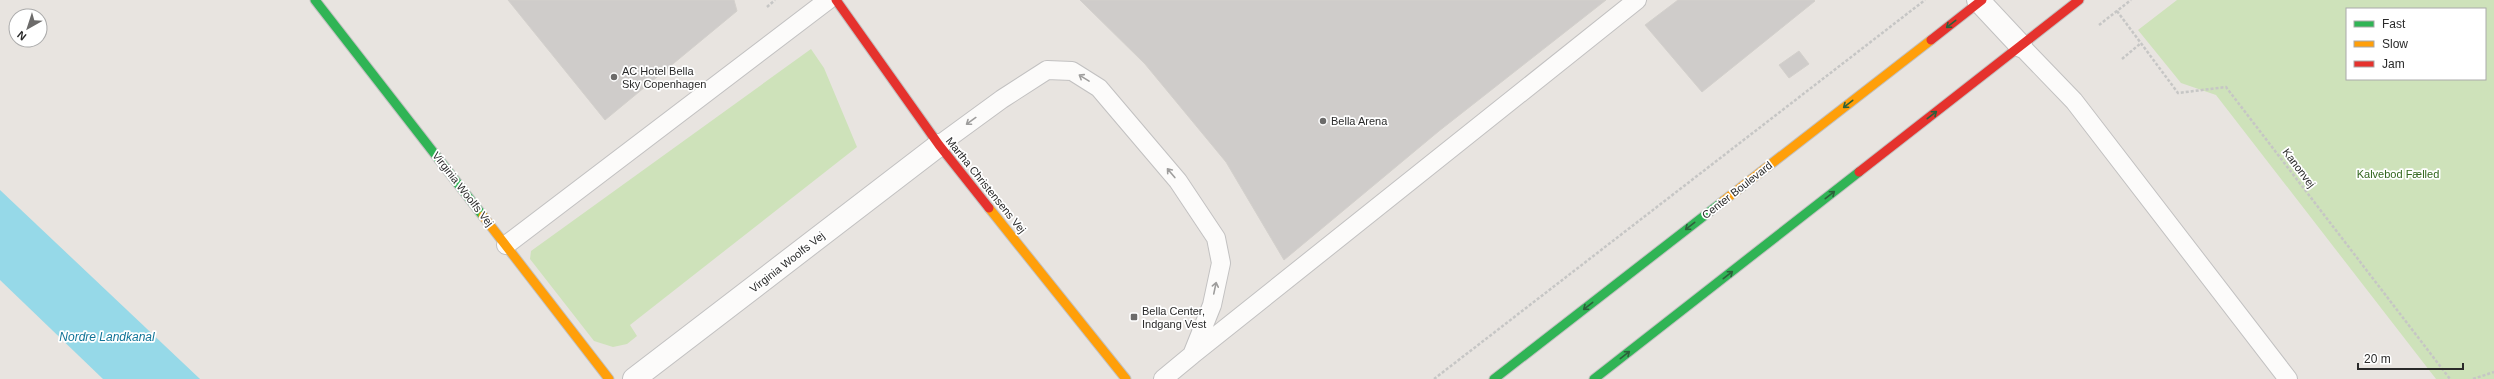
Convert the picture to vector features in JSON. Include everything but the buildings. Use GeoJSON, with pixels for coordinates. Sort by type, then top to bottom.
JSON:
{"type":"FeatureCollection","features":[{"type":"Feature","properties":{"kind":"street","name":"Virginia Woolfs Vej"},"geometry":{"type":"LineString","coordinates":[[315,0],[609,379]]}},
{"type":"Feature","properties":{"kind":"street","name":"Martha Christensens Vej"},"geometry":{"type":"LineString","coordinates":[[836,0],[939,145],[1126,379]]}},
{"type":"Feature","properties":{"kind":"street"},"geometry":{"type":"LineString","coordinates":[[1594,379],[2079,0]]}},
{"type":"Feature","properties":{"kind":"street","name":"Center Boulevard"},"geometry":{"type":"LineString","coordinates":[[1494,379],[1980,1],[2020,46]]}},
{"type":"Feature","properties":{"kind":"street","name":"Virginia Woolfs Vej"},"geometry":{"type":"LineString","coordinates":[[634,379],[939,145]]}},
{"type":"Feature","properties":{"kind":"lane"},"geometry":{"type":"LineString","coordinates":[[506,245],[828,0]]}},
{"type":"Feature","properties":{"kind":"lane"},"geometry":{"type":"LineString","coordinates":[[1163,379],[1637,0]]}},
{"type":"Feature","properties":{"kind":"lane"},"geometry":{"type":"LineString","coordinates":[[2020,46],[2074,101],[2288,379]]}},
{"type":"Feature","properties":{"kind":"lane"},"geometry":{"type":"LineString","coordinates":[[939,145],[1002,99],[1047,70],[1072,71],[1099,88],[1178,181],[1216,238],[1220,263],[1212,305],[1192,355]]}},
{"type":"Feature","properties":{"kind":"path"},"geometry":{"type":"LineString","coordinates":[[767,7],[775,0]]}},
{"type":"Feature","properties":{"kind":"path"},"geometry":{"type":"LineString","coordinates":[[1434,379],[1925,0]]}},
{"type":"Feature","properties":{"kind":"path","name":"Kanonvej"},"geometry":{"type":"LineString","coordinates":[[2116,11],[2178,93],[2226,87],[2450,379]]}},
{"type":"Feature","properties":{"kind":"path"},"geometry":{"type":"LineString","coordinates":[[2122,59],[2140,44]]}},
{"type":"Feature","properties":{"kind":"path"},"geometry":{"type":"LineString","coordinates":[[2473,379],[2494,372]]}},
{"type":"Feature","properties":{"kind":"green space","name":"Kalvebod Fælled"},"geometry":{"type":"Polygon","coordinates":[[[2177,0],[2494,0],[2494,379],[2436,379],[2216,95],[2181,83],[2138,30],[2177,0]]]}},
{"type":"Feature","properties":{"kind":"green space"},"geometry":{"type":"Polygon","coordinates":[[[811,49],[824,68],[857,147],[630,325],[637,336],[627,344],[613,347],[594,341],[530,259],[531,251],[811,49]]]}},
{"type":"Feature","properties":{"kind":"water","name":"Nordre Landkanal"},"geometry":{"type":"Polygon","coordinates":[[[0,190],[200,379],[103,379],[0,280],[0,190]]]}},
{"type":"Feature","properties":{"kind":"traffic: fast"},"geometry":{"type":"LineString","coordinates":[[315,0],[483,216]]}},
{"type":"Feature","properties":{"kind":"traffic: fast"},"geometry":{"type":"LineString","coordinates":[[1594,379],[1859,172]]}},
{"type":"Feature","properties":{"kind":"traffic: fast"},"geometry":{"type":"LineString","coordinates":[[1494,379],[1722,202]]}},
{"type":"Feature","properties":{"kind":"traffic: slow"},"geometry":{"type":"LineString","coordinates":[[1722,202],[1931,40]]}},
{"type":"Feature","properties":{"kind":"traffic: slow"},"geometry":{"type":"LineString","coordinates":[[989,208],[1126,379]]}},
{"type":"Feature","properties":{"kind":"traffic: slow"},"geometry":{"type":"LineString","coordinates":[[483,216],[609,379]]}},
{"type":"Feature","properties":{"kind":"traffic: jam"},"geometry":{"type":"LineString","coordinates":[[836,0],[939,145],[989,208]]}},
{"type":"Feature","properties":{"kind":"traffic: jam"},"geometry":{"type":"LineString","coordinates":[[1931,40],[1982,0]]}},
{"type":"Feature","properties":{"kind":"traffic: jam"},"geometry":{"type":"LineString","coordinates":[[1859,172],[2079,0]]}},
{"type":"Feature","properties":{"kind":"place","name":"AC Hotel Bella Sky Copenhagen"},"geometry":{"type":"Point","coordinates":[614,77]}},
{"type":"Feature","properties":{"kind":"place","name":"Bella Arena"},"geometry":{"type":"Point","coordinates":[1323,121]}},
{"type":"Feature","properties":{"kind":"place","name":"Bella Center, Indgang Vest"},"geometry":{"type":"Point","coordinates":[1134,317]}}]}
